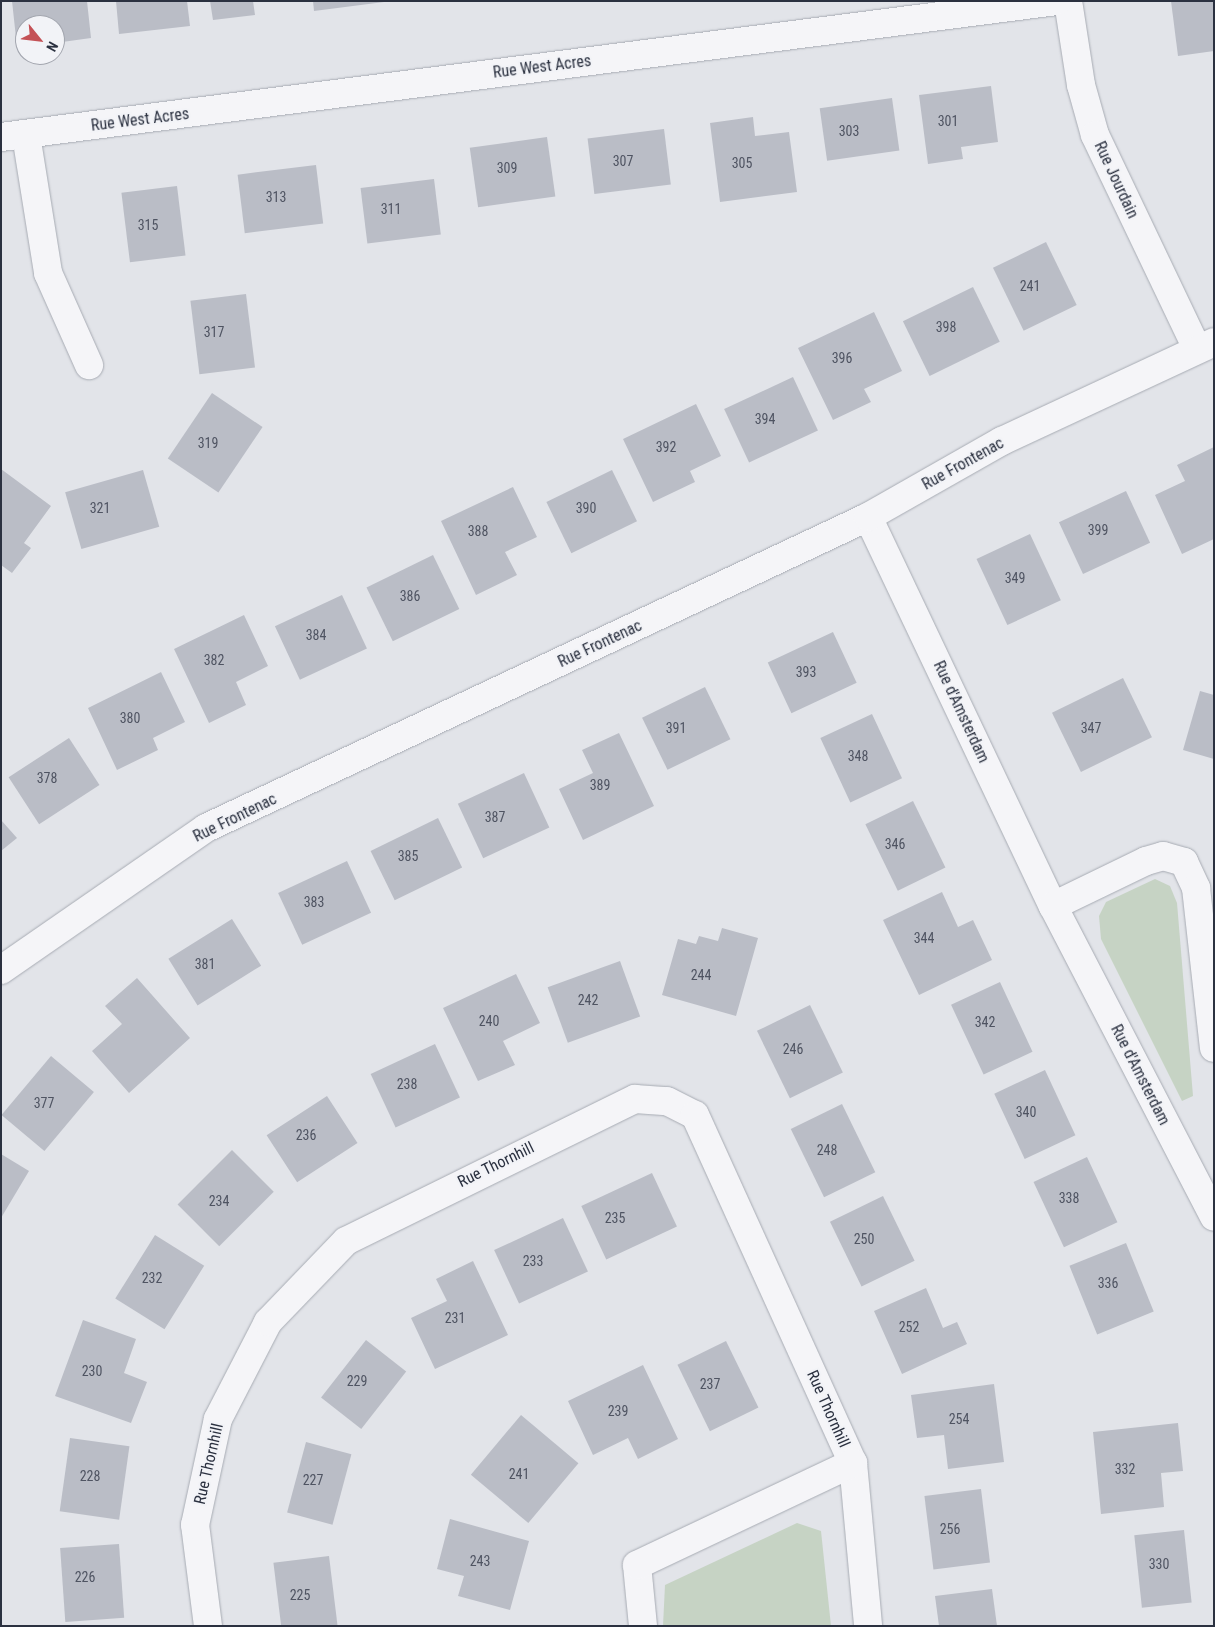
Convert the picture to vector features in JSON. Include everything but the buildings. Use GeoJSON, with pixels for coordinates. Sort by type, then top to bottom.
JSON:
{"type":"FeatureCollection","features":[{"type":"Feature","properties":{"kind":"street","name":"Rue West Acres"},"geometry":{"type":"LineString","coordinates":[[89,365],[48,273],[14,136],[1057,1]]}},
{"type":"Feature","properties":{"kind":"street","name":"Rue Jourdain"},"geometry":{"type":"LineString","coordinates":[[1068,1],[1093,128],[1205,345]]}},
{"type":"Feature","properties":{"kind":"street","name":"Rue Frontenac"},"geometry":{"type":"LineString","coordinates":[[1,970],[206,828],[868,517],[1002,441],[1205,345]]}},
{"type":"Feature","properties":{"kind":"street","name":"Rue d'Amsterdam"},"geometry":{"type":"LineString","coordinates":[[868,517],[1053,906],[1214,1217]]}},
{"type":"Feature","properties":{"kind":"street"},"geometry":{"type":"LineString","coordinates":[[1053,906],[1146,861],[1163,856],[1184,862],[1196,888],[1214,1048]]}},
{"type":"Feature","properties":{"kind":"street","name":"Rue Thornhill"},"geometry":{"type":"LineString","coordinates":[[208,1626],[195,1525],[218,1419],[268,1322],[346,1241],[635,1099],[667,1101],[695,1115],[853,1463],[868,1626]]}},
{"type":"Feature","properties":{"kind":"street","name":"Rue Thornhill"},"geometry":{"type":"LineString","coordinates":[[643,1626],[637,1565],[853,1463]]}},
{"type":"Feature","properties":{"kind":"green space"},"geometry":{"type":"Polygon","coordinates":[[[1155,879],[1170,886],[1177,903],[1193,1096],[1182,1101],[1101,939],[1099,916],[1106,902],[1155,879]]]}},
{"type":"Feature","properties":{"kind":"green space"},"geometry":{"type":"Polygon","coordinates":[[[797,1523],[821,1531],[831,1626],[663,1626],[665,1585],[797,1523]]]}}]}
